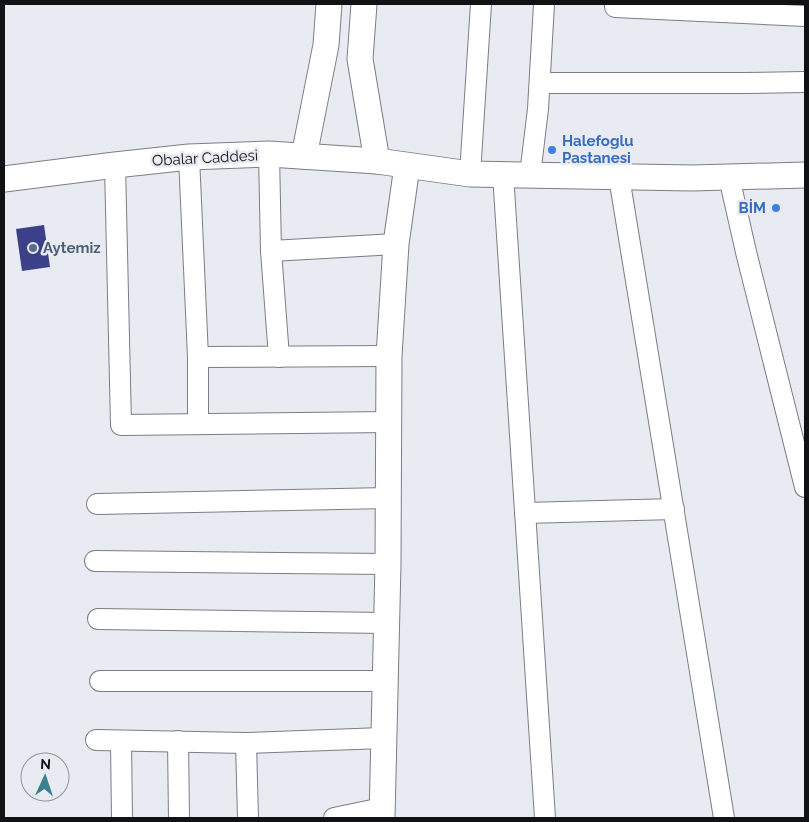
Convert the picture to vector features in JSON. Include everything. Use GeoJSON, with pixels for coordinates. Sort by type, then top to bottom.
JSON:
{"type":"FeatureCollection","features":[{"type":"Feature","properties":{"kind":"main road"},"geometry":{"type":"LineString","coordinates":[[304,156],[326,44],[328,4]]}},
{"type":"Feature","properties":{"kind":"main road"},"geometry":{"type":"LineString","coordinates":[[364,4],[360,59],[377,161]]}},
{"type":"Feature","properties":{"kind":"main road","name":"Obalar Caddesi"},"geometry":{"type":"LineString","coordinates":[[4,178],[189,157],[269,154],[377,161],[470,174],[619,177],[729,177],[805,174]]}},
{"type":"Feature","properties":{"kind":"main road"},"geometry":{"type":"LineString","coordinates":[[382,813],[388,564],[389,356],[396,244],[406,166]]}},
{"type":"Feature","properties":{"kind":"street"},"geometry":{"type":"LineString","coordinates":[[470,174],[481,4]]}},
{"type":"Feature","properties":{"kind":"street"},"geometry":{"type":"LineString","coordinates":[[530,175],[540,83],[544,4]]}},
{"type":"Feature","properties":{"kind":"street"},"geometry":{"type":"LineString","coordinates":[[615,4],[615,7],[805,16]]}},
{"type":"Feature","properties":{"kind":"street"},"geometry":{"type":"LineString","coordinates":[[540,83],[744,84],[805,82]]}},
{"type":"Feature","properties":{"kind":"street"},"geometry":{"type":"LineString","coordinates":[[269,154],[271,251],[279,357]]}},
{"type":"Feature","properties":{"kind":"street"},"geometry":{"type":"LineString","coordinates":[[189,157],[198,357],[198,424]]}},
{"type":"Feature","properties":{"kind":"street"},"geometry":{"type":"LineString","coordinates":[[115,164],[121,425],[389,422]]}},
{"type":"Feature","properties":{"kind":"street"},"geometry":{"type":"LineString","coordinates":[[503,174],[545,818]]}},
{"type":"Feature","properties":{"kind":"street"},"geometry":{"type":"LineString","coordinates":[[619,177],[724,818]]}},
{"type":"Feature","properties":{"kind":"street"},"geometry":{"type":"LineString","coordinates":[[729,177],[805,486]]}},
{"type":"Feature","properties":{"kind":"street"},"geometry":{"type":"LineString","coordinates":[[271,251],[396,244]]}},
{"type":"Feature","properties":{"kind":"street"},"geometry":{"type":"LineString","coordinates":[[198,357],[389,356]]}},
{"type":"Feature","properties":{"kind":"street"},"geometry":{"type":"LineString","coordinates":[[97,504],[388,498]]}},
{"type":"Feature","properties":{"kind":"street"},"geometry":{"type":"LineString","coordinates":[[525,513],[674,509]]}},
{"type":"Feature","properties":{"kind":"street"},"geometry":{"type":"LineString","coordinates":[[95,561],[388,564]]}},
{"type":"Feature","properties":{"kind":"street"},"geometry":{"type":"LineString","coordinates":[[98,619],[386,623]]}},
{"type":"Feature","properties":{"kind":"street"},"geometry":{"type":"LineString","coordinates":[[100,681],[385,681]]}},
{"type":"Feature","properties":{"kind":"street"},"geometry":{"type":"LineString","coordinates":[[96,740],[246,743],[384,738]]}},
{"type":"Feature","properties":{"kind":"street"},"geometry":{"type":"LineString","coordinates":[[121,741],[122,818]]}},
{"type":"Feature","properties":{"kind":"street"},"geometry":{"type":"LineString","coordinates":[[178,742],[179,818]]}},
{"type":"Feature","properties":{"kind":"street"},"geometry":{"type":"LineString","coordinates":[[246,743],[248,818]]}},
{"type":"Feature","properties":{"kind":"street"},"geometry":{"type":"LineString","coordinates":[[334,818],[382,813]]}},
{"type":"Feature","properties":{"kind":"building"},"geometry":{"type":"Polygon","coordinates":[[[44,225],[50,267],[22,271],[16,229],[44,225]]]}},
{"type":"Feature","properties":{"kind":"place","name":"Halefoglu Pastanesi"},"geometry":{"type":"Point","coordinates":[552,150]}},
{"type":"Feature","properties":{"kind":"place","name":"BİM"},"geometry":{"type":"Point","coordinates":[776,208]}},
{"type":"Feature","properties":{"kind":"place","name":"Aytemiz"},"geometry":{"type":"Point","coordinates":[33,248]}}]}
